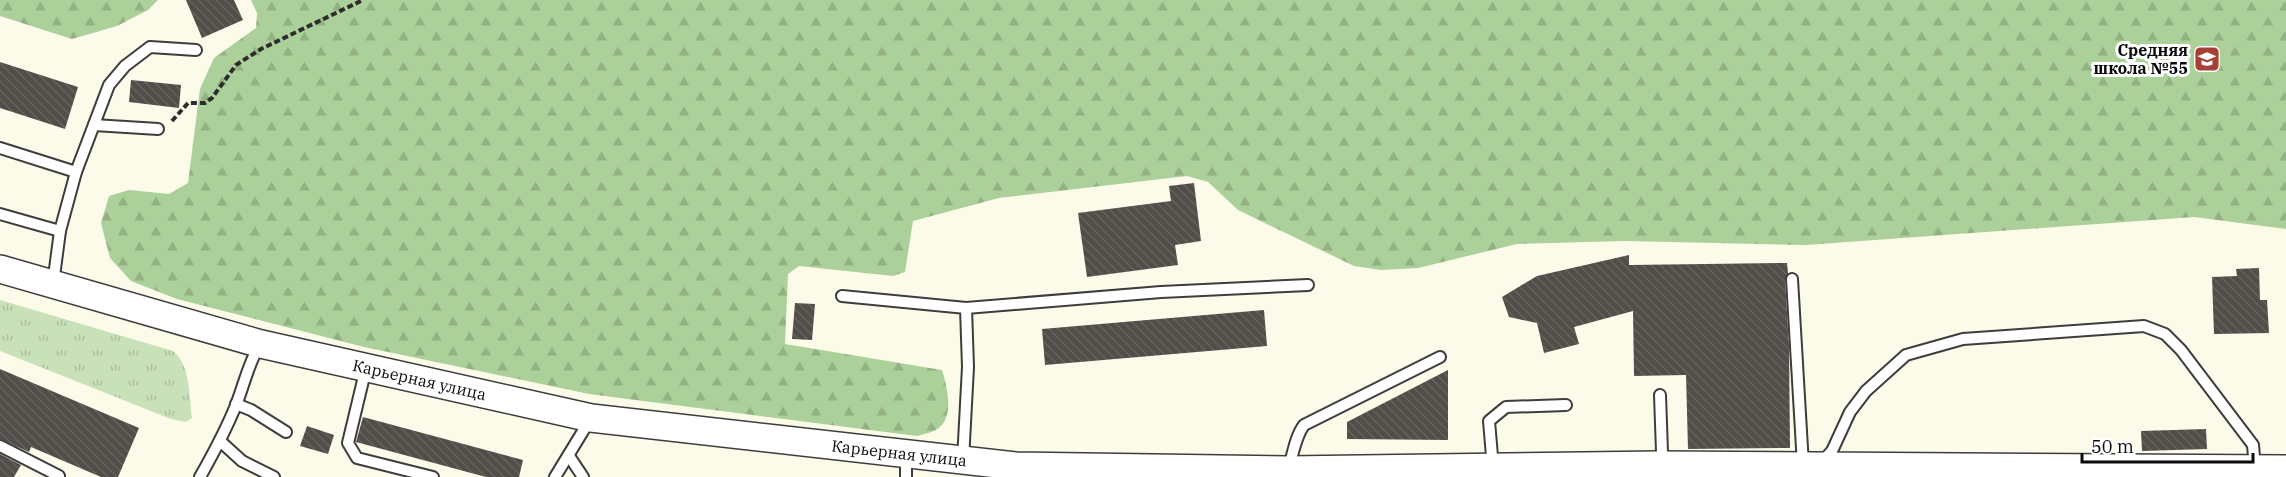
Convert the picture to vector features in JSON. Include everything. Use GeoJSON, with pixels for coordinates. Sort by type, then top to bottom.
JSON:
{"type":"FeatureCollection","features":[{"type":"Feature","properties":{"kind":"street","name":"Карьерная улица"},"geometry":{"type":"LineString","coordinates":[[0,269],[261,344],[591,418],[906,466],[963,461],[1015,466],[1495,473],[1659,465],[1812,471],[2253,473],[2286,470]]}},
{"type":"Feature","properties":{"kind":"lane"},"geometry":{"type":"LineString","coordinates":[[52,285],[60,231],[76,172],[109,85],[125,66],[150,47],[196,50]]}},
{"type":"Feature","properties":{"kind":"lane"},"geometry":{"type":"LineString","coordinates":[[94,125],[158,129]]}},
{"type":"Feature","properties":{"kind":"lane"},"geometry":{"type":"LineString","coordinates":[[0,148],[76,172]]}},
{"type":"Feature","properties":{"kind":"lane"},"geometry":{"type":"LineString","coordinates":[[0,214],[60,231]]}},
{"type":"Feature","properties":{"kind":"lane"},"geometry":{"type":"LineString","coordinates":[[1792,279],[1812,471]]}},
{"type":"Feature","properties":{"kind":"lane"},"geometry":{"type":"LineString","coordinates":[[842,296],[966,308],[1161,292],[1308,285]]}},
{"type":"Feature","properties":{"kind":"lane"},"geometry":{"type":"LineString","coordinates":[[963,461],[968,367],[966,308]]}},
{"type":"Feature","properties":{"kind":"lane"},"geometry":{"type":"LineString","coordinates":[[1812,471],[1832,451],[1850,412],[1866,391],[1906,355],[1963,339],[2144,326],[2165,334],[2188,359],[2253,445],[2253,473]]}},
{"type":"Feature","properties":{"kind":"lane"},"geometry":{"type":"LineString","coordinates":[[200,477],[220,441],[236,405],[251,360],[261,344]]}},
{"type":"Feature","properties":{"kind":"lane"},"geometry":{"type":"LineString","coordinates":[[1288,470],[1298,433],[1304,425],[1440,357]]}},
{"type":"Feature","properties":{"kind":"lane"},"geometry":{"type":"LineString","coordinates":[[366,368],[348,443],[357,458],[433,477]]}},
{"type":"Feature","properties":{"kind":"lane"},"geometry":{"type":"LineString","coordinates":[[1659,465],[1662,452],[1660,395]]}},
{"type":"Feature","properties":{"kind":"lane"},"geometry":{"type":"LineString","coordinates":[[236,405],[251,410],[286,432]]}},
{"type":"Feature","properties":{"kind":"lane"},"geometry":{"type":"LineString","coordinates":[[1495,473],[1489,421],[1506,407],[1566,405]]}},
{"type":"Feature","properties":{"kind":"lane"},"geometry":{"type":"LineString","coordinates":[[555,477],[591,418]]}},
{"type":"Feature","properties":{"kind":"lane"},"geometry":{"type":"LineString","coordinates":[[220,441],[242,461],[274,477]]}},
{"type":"Feature","properties":{"kind":"lane"},"geometry":{"type":"LineString","coordinates":[[0,446],[58,476]]}},
{"type":"Feature","properties":{"kind":"lane"},"geometry":{"type":"LineString","coordinates":[[569,456],[583,477]]}},
{"type":"Feature","properties":{"kind":"path"},"geometry":{"type":"LineString","coordinates":[[158,129],[172,121],[188,103],[204,103],[212,98],[237,65],[261,49],[363,0]]}},
{"type":"Feature","properties":{"kind":"green space"},"geometry":{"type":"Polygon","coordinates":[[[0,0],[158,0],[148,10],[117,26],[72,39],[0,16],[0,0]]]}},
{"type":"Feature","properties":{"kind":"green space"},"geometry":{"type":"Polygon","coordinates":[[[251,0],[2286,0],[2286,229],[2194,217],[1806,245],[1625,241],[1517,244],[1418,268],[1381,270],[1354,266],[1238,210],[1208,182],[1187,176],[999,198],[913,221],[905,272],[893,276],[799,266],[788,274],[785,344],[942,370],[947,392],[947,415],[938,429],[917,436],[589,394],[364,347],[177,299],[131,281],[110,258],[101,223],[109,196],[129,190],[169,194],[188,183],[200,89],[214,58],[256,28],[257,13],[251,0]]]}},
{"type":"Feature","properties":{"kind":"green space"},"geometry":{"type":"Polygon","coordinates":[[[0,300],[173,351],[179,357],[186,373],[192,418],[186,422],[171,419],[0,351],[0,300]]]}},
{"type":"Feature","properties":{"kind":"building"},"geometry":{"type":"Polygon","coordinates":[[[186,0],[234,0],[243,20],[202,38],[186,0]]]}},
{"type":"Feature","properties":{"kind":"building"},"geometry":{"type":"Polygon","coordinates":[[[0,62],[78,87],[65,129],[0,108],[0,62]]]}},
{"type":"Feature","properties":{"kind":"building"},"geometry":{"type":"Polygon","coordinates":[[[131,80],[181,85],[179,108],[129,102],[131,80]]]}},
{"type":"Feature","properties":{"kind":"building"},"geometry":{"type":"Polygon","coordinates":[[[1194,183],[1201,241],[1175,245],[1178,265],[1087,277],[1078,213],[1171,201],[1169,186],[1194,183]]]}},
{"type":"Feature","properties":{"kind":"building"},"geometry":{"type":"Polygon","coordinates":[[[1629,255],[1629,265],[1787,263],[1788,273],[1785,279],[1789,347],[1790,448],[1688,449],[1686,375],[1634,376],[1633,311],[1574,327],[1579,344],[1544,353],[1537,323],[1509,317],[1502,297],[1537,276],[1629,255]]]}},
{"type":"Feature","properties":{"kind":"building"},"geometry":{"type":"Polygon","coordinates":[[[2259,268],[2260,300],[2267,300],[2269,333],[2214,334],[2212,277],[2237,276],[2236,269],[2259,268]]]}},
{"type":"Feature","properties":{"kind":"building"},"geometry":{"type":"Polygon","coordinates":[[[795,303],[815,304],[812,340],[792,339],[795,303]]]}},
{"type":"Feature","properties":{"kind":"building"},"geometry":{"type":"Polygon","coordinates":[[[1264,310],[1267,346],[1045,365],[1042,329],[1264,310]]]}},
{"type":"Feature","properties":{"kind":"building"},"geometry":{"type":"Polygon","coordinates":[[[0,369],[139,428],[118,477],[101,477],[31,447],[29,452],[0,439],[0,369]]]}},
{"type":"Feature","properties":{"kind":"building"},"geometry":{"type":"Polygon","coordinates":[[[1448,370],[1448,440],[1347,439],[1347,422],[1448,370]]]}},
{"type":"Feature","properties":{"kind":"building"},"geometry":{"type":"Polygon","coordinates":[[[363,417],[523,460],[519,477],[486,477],[356,442],[363,417]]]}},
{"type":"Feature","properties":{"kind":"building"},"geometry":{"type":"Polygon","coordinates":[[[307,426],[334,435],[328,454],[300,446],[307,426]]]}},
{"type":"Feature","properties":{"kind":"building"},"geometry":{"type":"Polygon","coordinates":[[[2206,429],[2207,449],[2142,451],[2141,431],[2206,429]]]}},
{"type":"Feature","properties":{"kind":"building"},"geometry":{"type":"Polygon","coordinates":[[[0,454],[21,465],[14,477],[0,477],[0,454]]]}},
{"type":"Feature","properties":{"kind":"place","name":"Средняя школа №55"},"geometry":{"type":"Point","coordinates":[2207,59]}}]}
